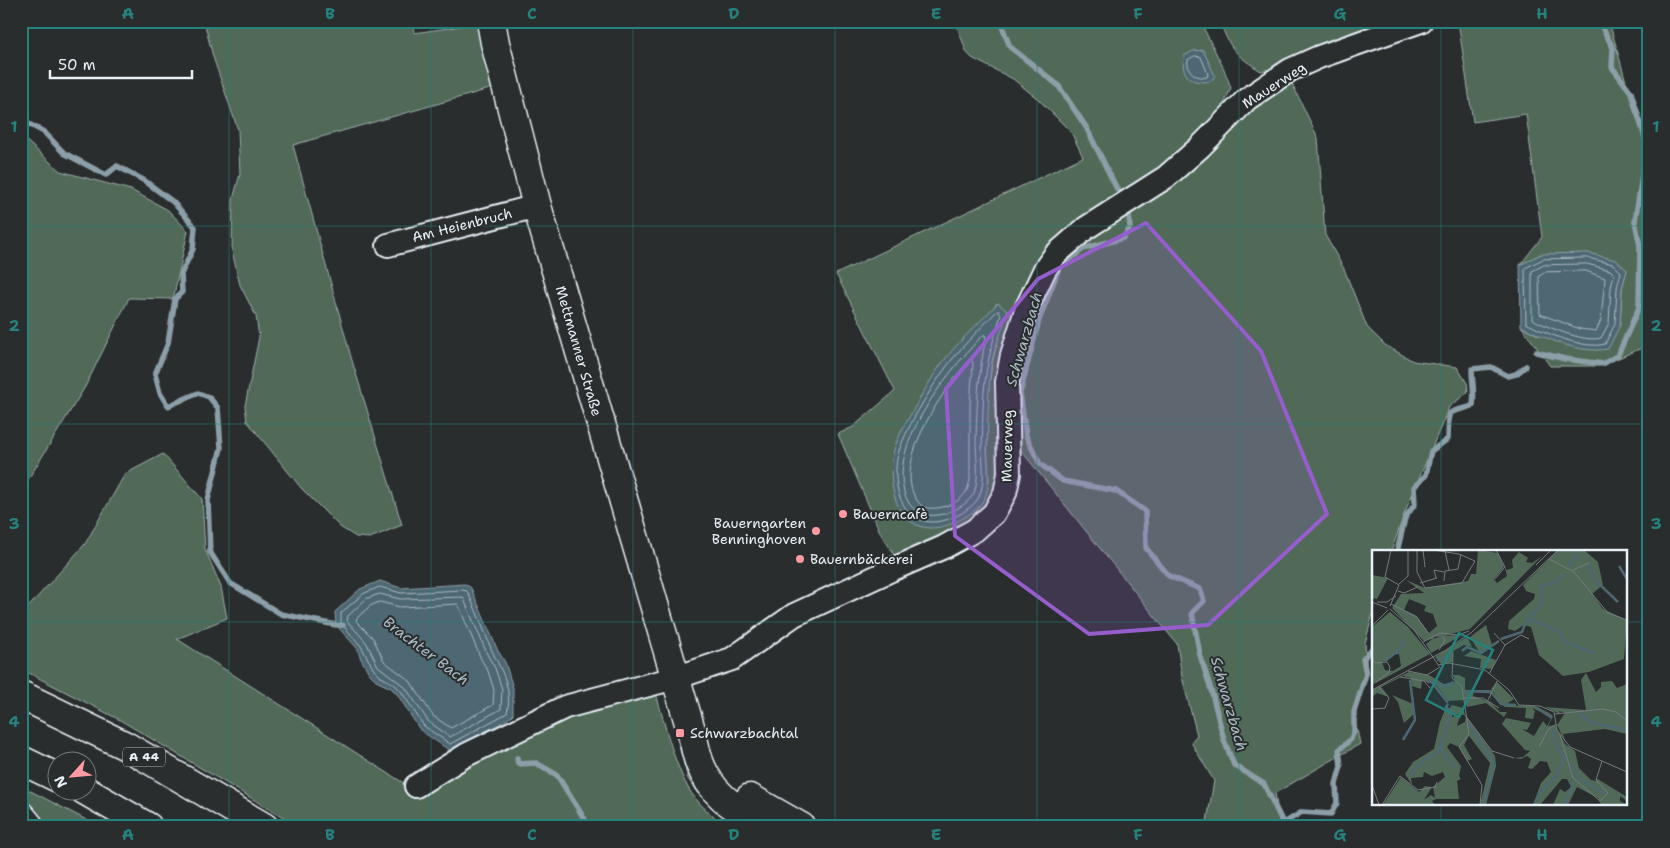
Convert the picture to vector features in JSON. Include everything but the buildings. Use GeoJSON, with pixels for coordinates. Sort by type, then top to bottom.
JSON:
{"type":"FeatureCollection","features":[{"type":"Feature","properties":{"kind":"main road","name":"Mettmanner Straße"},"geometry":{"type":"LineString","coordinates":[[491,21],[537,206],[699,763],[709,784],[723,799],[767,827]]}},
{"type":"Feature","properties":{"kind":"main road","name":"A 44"},"geometry":{"type":"LineString","coordinates":[[21,695],[126,746],[264,827]]}},
{"type":"Feature","properties":{"kind":"main road","name":"Mettmanner Straße"},"geometry":{"type":"LineString","coordinates":[[693,738],[714,766],[735,789],[801,827]]}},
{"type":"Feature","properties":{"kind":"main road"},"geometry":{"type":"LineString","coordinates":[[21,760],[48,773]]}},
{"type":"Feature","properties":{"kind":"main road"},"geometry":{"type":"LineString","coordinates":[[98,798],[148,827]]}},
{"type":"Feature","properties":{"kind":"main road"},"geometry":{"type":"LineString","coordinates":[[21,816],[30,827]]}},
{"type":"Feature","properties":{"kind":"street","name":"Mauerweg"},"geometry":{"type":"LineString","coordinates":[[675,678],[732,659],[794,615],[965,537],[985,522],[1000,505],[1009,474],[1007,382],[1012,355],[1027,306],[1045,269],[1055,255],[1086,228],[1166,177],[1200,147],[1247,99],[1290,70],[1319,57],[1421,21]]}},
{"type":"Feature","properties":{"kind":"street","name":"Am Heienbruch"},"geometry":{"type":"LineString","coordinates":[[388,245],[537,206]]}},
{"type":"Feature","properties":{"kind":"street"},"geometry":{"type":"LineString","coordinates":[[416,786],[466,755],[565,707],[675,678]]}},
{"type":"Feature","properties":{"kind":"highlighted area"},"geometry":{"type":"Polygon","coordinates":[[[1146,223],[1261,351],[1327,514],[1208,625],[1089,634],[955,536],[946,389],[1038,279],[1146,223]]]}},
{"type":"Feature","properties":{"kind":"green space"},"geometry":{"type":"Polygon","coordinates":[[[204,21],[413,21],[414,33],[482,23],[493,88],[293,145],[351,357],[402,525],[370,538],[356,537],[340,527],[302,489],[247,421],[245,406],[259,337],[256,316],[240,285],[232,251],[233,199],[240,174],[238,130],[213,57],[204,21]]]}},
{"type":"Feature","properties":{"kind":"green space"},"geometry":{"type":"Polygon","coordinates":[[[955,21],[1024,21],[1027,28],[1027,21],[1200,21],[1224,69],[1231,88],[1222,109],[1164,170],[1063,231],[1046,253],[1035,277],[1003,474],[985,515],[898,561],[880,532],[838,434],[853,427],[895,391],[836,274],[1083,157],[1071,132],[1038,99],[1013,79],[972,58],[967,53],[955,21]],[[997,303],[901,431],[989,482],[987,426],[989,385],[994,356],[1007,312],[997,303]]]}},
{"type":"Feature","properties":{"kind":"green space"},"geometry":{"type":"Polygon","coordinates":[[[1220,21],[1398,21],[1275,68],[1261,71],[1235,51],[1227,39],[1220,21]]]}},
{"type":"Feature","properties":{"kind":"green space"},"geometry":{"type":"Polygon","coordinates":[[[1458,21],[1609,21],[1635,114],[1649,126],[1649,345],[1600,366],[1550,366],[1521,326],[1538,335],[1620,325],[1622,288],[1627,270],[1541,254],[1520,265],[1542,237],[1526,114],[1473,122],[1458,21]]]}},
{"type":"Feature","properties":{"kind":"green space"},"geometry":{"type":"Polygon","coordinates":[[[1288,75],[1318,138],[1325,235],[1344,269],[1367,327],[1385,345],[1413,361],[1457,367],[1467,383],[1468,392],[1449,407],[1405,512],[1392,550],[1372,550],[1372,617],[1365,643],[1367,673],[1354,716],[1360,744],[1275,793],[1280,827],[1206,827],[1214,781],[1191,742],[1197,735],[1182,677],[1177,644],[1015,443],[1013,384],[1024,334],[1061,259],[1288,75]]]}},
{"type":"Feature","properties":{"kind":"green space"},"geometry":{"type":"Polygon","coordinates":[[[21,136],[60,171],[131,190],[168,210],[188,231],[173,299],[129,298],[85,387],[21,491],[21,136]]]}},
{"type":"Feature","properties":{"kind":"green space"},"geometry":{"type":"Polygon","coordinates":[[[163,454],[202,499],[205,549],[221,587],[227,618],[177,639],[402,782],[422,797],[465,763],[567,712],[656,693],[677,763],[688,788],[702,806],[727,827],[300,827],[120,720],[21,669],[21,619],[23,613],[85,544],[125,474],[163,454]]]}},
{"type":"Feature","properties":{"kind":"green space"},"geometry":{"type":"Polygon","coordinates":[[[676,735],[683,739],[746,827],[734,827],[698,794],[688,779],[676,735]]]}},
{"type":"Feature","properties":{"kind":"green space"},"geometry":{"type":"Polygon","coordinates":[[[21,786],[100,827],[38,827],[21,807],[21,786]]]}},
{"type":"Feature","properties":{"kind":"water"},"geometry":{"type":"Polygon","coordinates":[[[1203,50],[1215,76],[1211,81],[1198,82],[1189,78],[1186,74],[1183,63],[1184,56],[1193,51],[1203,50]]]}},
{"type":"Feature","properties":{"kind":"water"},"geometry":{"type":"Polygon","coordinates":[[[1588,253],[1616,260],[1627,270],[1622,288],[1620,325],[1608,349],[1586,349],[1563,344],[1521,326],[1520,265],[1541,254],[1588,253]]]}},
{"type":"Feature","properties":{"kind":"water"},"geometry":{"type":"Polygon","coordinates":[[[998,303],[1008,312],[995,350],[990,374],[987,449],[988,482],[986,495],[978,508],[956,522],[938,527],[924,527],[912,522],[902,513],[896,500],[892,486],[891,470],[896,444],[927,386],[946,358],[998,303]]]}},
{"type":"Feature","properties":{"kind":"water"},"geometry":{"type":"Polygon","coordinates":[[[380,581],[401,588],[465,584],[471,588],[498,651],[505,662],[513,688],[513,715],[449,750],[420,730],[397,694],[391,688],[378,682],[369,673],[357,648],[336,625],[335,612],[360,589],[380,581]]]}},
{"type":"Feature","properties":{"kind":"waterway","name":"Schwarzbach"},"geometry":{"type":"LineString","coordinates":[[1000,21],[1010,47],[1058,85],[1086,127],[1122,199]]}},
{"type":"Feature","properties":{"kind":"waterway"},"geometry":{"type":"LineString","coordinates":[[1603,21],[1602,27],[1613,48],[1612,67],[1631,92],[1647,144],[1635,221],[1640,246]]}},
{"type":"Feature","properties":{"kind":"waterway","name":"Brachter Bach"},"geometry":{"type":"LineString","coordinates":[[21,120],[44,132],[64,153],[106,175],[117,166],[145,181],[173,202],[195,227],[193,249],[181,274],[182,292],[175,299],[168,343],[155,374],[160,393],[168,406],[198,393],[209,397],[218,408],[221,448],[208,500],[210,552],[230,583],[281,614],[343,625]]}},
{"type":"Feature","properties":{"kind":"waterway","name":"Schwarzbach"},"geometry":{"type":"LineString","coordinates":[[1126,208],[1129,213],[1130,228],[1123,238],[1083,249],[1059,268],[1039,320],[1020,393],[1026,436],[1040,464],[1063,481],[1116,491],[1145,511],[1146,548],[1169,576],[1200,589],[1204,601],[1192,613],[1200,655],[1224,740],[1234,765],[1264,784],[1285,827]]}},
{"type":"Feature","properties":{"kind":"waterway"},"geometry":{"type":"LineString","coordinates":[[1536,352],[1565,359],[1603,364],[1618,355],[1639,307],[1640,246],[1649,245]]}},
{"type":"Feature","properties":{"kind":"waterway"},"geometry":{"type":"LineString","coordinates":[[1397,550],[1405,518],[1415,504],[1414,487],[1426,475],[1431,451],[1448,439],[1449,414],[1473,405],[1472,369],[1491,367],[1508,376],[1516,374],[1526,366]]}},
{"type":"Feature","properties":{"kind":"waterway"},"geometry":{"type":"LineString","coordinates":[[1284,823],[1302,812],[1331,814],[1337,803],[1336,784],[1341,766],[1339,750],[1350,740],[1354,732],[1354,712],[1366,674],[1363,659],[1372,648]]}},
{"type":"Feature","properties":{"kind":"waterway","name":"Brachter Bach"},"geometry":{"type":"LineString","coordinates":[[517,758],[518,764],[536,763],[557,775],[587,823],[592,827]]}},
{"type":"Feature","properties":{"kind":"place","name":"Bauerncafè"},"geometry":{"type":"Point","coordinates":[843,514]}},
{"type":"Feature","properties":{"kind":"place","name":"Bauerngarten Benninghoven"},"geometry":{"type":"Point","coordinates":[816,531]}},
{"type":"Feature","properties":{"kind":"place","name":"Bauernbäckerei"},"geometry":{"type":"Point","coordinates":[800,559]}},
{"type":"Feature","properties":{"kind":"place","name":"Schwarzbachtal"},"geometry":{"type":"Point","coordinates":[680,733]}}]}
